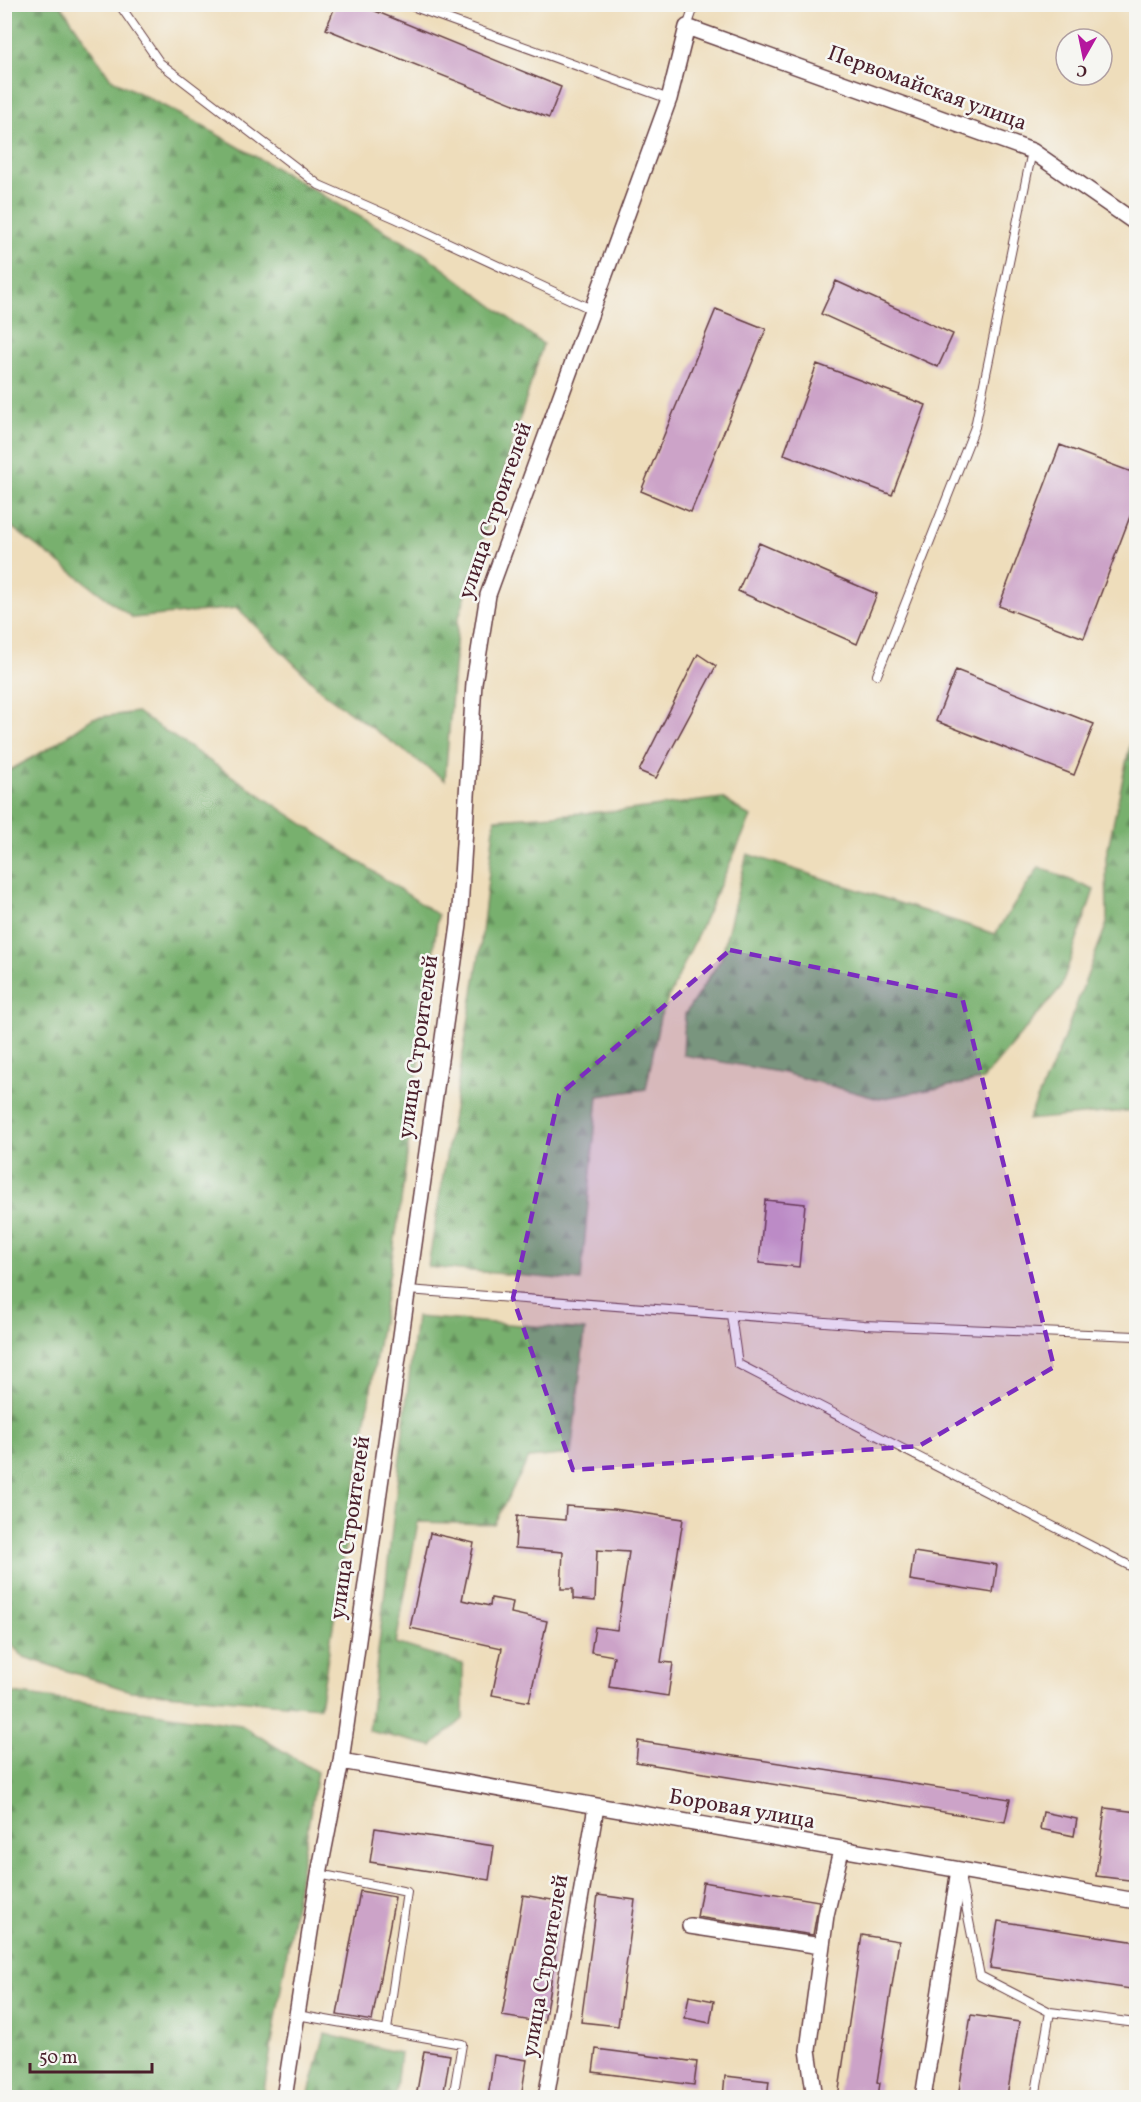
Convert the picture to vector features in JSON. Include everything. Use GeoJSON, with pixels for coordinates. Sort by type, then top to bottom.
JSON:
{"type":"FeatureCollection","features":[{"type":"Feature","properties":{"kind":"street","name":"улица Строителей"},"geometry":{"type":"LineString","coordinates":[[284,2097],[319,1874],[341,1761],[459,926],[474,683],[488,595],[669,99],[687,27]]}},
{"type":"Feature","properties":{"kind":"street","name":"Первомайская улица"},"geometry":{"type":"LineString","coordinates":[[687,27],[1032,151],[1137,223]]}},
{"type":"Feature","properties":{"kind":"street","name":"Боровая улица"},"geometry":{"type":"LineString","coordinates":[[341,1761],[1137,1901]]}},
{"type":"Feature","properties":{"kind":"street","name":"улица Строителей"},"geometry":{"type":"LineString","coordinates":[[546,2097],[596,1807]]}},
{"type":"Feature","properties":{"kind":"street"},"geometry":{"type":"LineString","coordinates":[[816,2097],[808,2049],[826,1915],[841,1850]]}},
{"type":"Feature","properties":{"kind":"street"},"geometry":{"type":"LineString","coordinates":[[923,2097],[959,1870]]}},
{"type":"Feature","properties":{"kind":"street"},"geometry":{"type":"LineString","coordinates":[[690,1926],[821,1946]]}},
{"type":"Feature","properties":{"kind":"lane"},"geometry":{"type":"LineString","coordinates":[[119,4],[160,63],[319,185],[591,309]]}},
{"type":"Feature","properties":{"kind":"lane"},"geometry":{"type":"LineString","coordinates":[[406,4],[669,99]]}},
{"type":"Feature","properties":{"kind":"lane"},"geometry":{"type":"LineString","coordinates":[[687,27],[695,4]]}},
{"type":"Feature","properties":{"kind":"lane"},"geometry":{"type":"LineString","coordinates":[[877,675],[975,427],[1032,151]]}},
{"type":"Feature","properties":{"kind":"lane"},"geometry":{"type":"LineString","coordinates":[[408,1290],[864,1325],[1137,1336]]}},
{"type":"Feature","properties":{"kind":"lane"},"geometry":{"type":"LineString","coordinates":[[731,1315],[738,1364],[1137,1569]]}},
{"type":"Feature","properties":{"kind":"lane"},"geometry":{"type":"LineString","coordinates":[[959,1870],[980,1976],[1050,2012],[1137,2023]]}},
{"type":"Feature","properties":{"kind":"lane"},"geometry":{"type":"LineString","coordinates":[[319,1874],[407,1892],[387,2030]]}},
{"type":"Feature","properties":{"kind":"lane"},"geometry":{"type":"LineString","coordinates":[[1035,2097],[1050,2012]]}},
{"type":"Feature","properties":{"kind":"lane"},"geometry":{"type":"LineString","coordinates":[[297,2014],[462,2044],[453,2097]]}},
{"type":"Feature","properties":{"kind":"highlighted area"},"geometry":{"type":"Polygon","coordinates":[[[730,950],[962,997],[1054,1367],[919,1446],[573,1470],[513,1298],[559,1095],[730,950]]]}},
{"type":"Feature","properties":{"kind":"green space"},"geometry":{"type":"Polygon","coordinates":[[[4,5],[61,5],[111,79],[199,124],[423,253],[543,344],[458,620],[445,780],[326,695],[237,608],[133,618],[5,522],[4,5]]]}},
{"type":"Feature","properties":{"kind":"green space"},"geometry":{"type":"Polygon","coordinates":[[[137,712],[438,915],[401,1202],[320,1707],[130,1691],[24,1657],[5,1639],[5,773],[49,748],[93,718],[137,712]]]}},
{"type":"Feature","properties":{"kind":"green space"},"geometry":{"type":"Polygon","coordinates":[[[1136,717],[1136,1110],[1028,1120],[1060,1048],[1107,923],[1106,857],[1136,717]]]}},
{"type":"Feature","properties":{"kind":"green space"},"geometry":{"type":"Polygon","coordinates":[[[722,798],[751,817],[660,1017],[646,1089],[598,1096],[581,1281],[428,1267],[480,950],[495,819],[629,810],[722,798]]]}},
{"type":"Feature","properties":{"kind":"green space"},"geometry":{"type":"Polygon","coordinates":[[[747,854],[995,934],[1039,867],[1094,890],[1061,987],[982,1080],[879,1099],[784,1073],[683,1055],[685,1014],[721,959],[747,854]]]}},
{"type":"Feature","properties":{"kind":"green space"},"geometry":{"type":"Polygon","coordinates":[[[416,1317],[585,1330],[571,1454],[529,1458],[494,1524],[418,1522],[396,1643],[463,1664],[463,1719],[432,1746],[369,1731],[416,1317]]]}},
{"type":"Feature","properties":{"kind":"green space"},"geometry":{"type":"Polygon","coordinates":[[[5,1692],[241,1725],[317,1772],[263,2097],[5,2097],[5,1692]]]}},
{"type":"Feature","properties":{"kind":"green space"},"geometry":{"type":"Polygon","coordinates":[[[325,2034],[400,2053],[395,2097],[308,2097],[325,2034]]]}},
{"type":"Feature","properties":{"kind":"building"},"geometry":{"type":"Polygon","coordinates":[[[336,4],[358,4],[561,87],[549,118],[326,29],[336,4]]]}},
{"type":"Feature","properties":{"kind":"building"},"geometry":{"type":"Polygon","coordinates":[[[836,281],[953,334],[938,367],[821,314],[836,281]]]}},
{"type":"Feature","properties":{"kind":"building"},"geometry":{"type":"Polygon","coordinates":[[[716,309],[766,329],[691,512],[641,491],[716,309]]]}},
{"type":"Feature","properties":{"kind":"building"},"geometry":{"type":"Polygon","coordinates":[[[817,364],[926,405],[892,495],[784,454],[817,364]]]}},
{"type":"Feature","properties":{"kind":"building"},"geometry":{"type":"Polygon","coordinates":[[[1060,445],[1137,474],[1137,498],[1084,638],[999,606],[1060,445]]]}},
{"type":"Feature","properties":{"kind":"building"},"geometry":{"type":"Polygon","coordinates":[[[759,543],[877,594],[857,644],[738,591],[759,543]]]}},
{"type":"Feature","properties":{"kind":"building"},"geometry":{"type":"Polygon","coordinates":[[[698,654],[716,666],[656,778],[639,771],[698,654]]]}},
{"type":"Feature","properties":{"kind":"building"},"geometry":{"type":"Polygon","coordinates":[[[956,670],[1094,724],[1074,775],[936,721],[956,670]]]}},
{"type":"Feature","properties":{"kind":"building"},"geometry":{"type":"Polygon","coordinates":[[[765,1200],[805,1204],[799,1267],[759,1263],[765,1200]]]}},
{"type":"Feature","properties":{"kind":"building"},"geometry":{"type":"Polygon","coordinates":[[[566,1506],[614,1509],[683,1519],[661,1662],[673,1663],[668,1696],[609,1687],[614,1656],[591,1652],[595,1627],[617,1630],[629,1552],[597,1550],[595,1601],[573,1599],[573,1589],[561,1589],[563,1552],[515,1548],[517,1516],[565,1520],[566,1506]]]}},
{"type":"Feature","properties":{"kind":"building"},"geometry":{"type":"Polygon","coordinates":[[[430,1533],[474,1543],[462,1600],[490,1606],[491,1598],[513,1602],[511,1613],[547,1621],[529,1702],[492,1695],[502,1648],[410,1628],[430,1533]]]}},
{"type":"Feature","properties":{"kind":"building"},"geometry":{"type":"Polygon","coordinates":[[[914,1552],[997,1565],[993,1593],[910,1580],[914,1552]]]}},
{"type":"Feature","properties":{"kind":"building"},"geometry":{"type":"Polygon","coordinates":[[[638,1741],[1010,1799],[1005,1822],[636,1762],[638,1741]]]}},
{"type":"Feature","properties":{"kind":"building"},"geometry":{"type":"Polygon","coordinates":[[[1105,1808],[1137,1812],[1137,1881],[1096,1876],[1105,1808]]]}},
{"type":"Feature","properties":{"kind":"building"},"geometry":{"type":"Polygon","coordinates":[[[1043,1812],[1077,1819],[1074,1836],[1040,1829],[1043,1812]]]}},
{"type":"Feature","properties":{"kind":"building"},"geometry":{"type":"Polygon","coordinates":[[[375,1828],[494,1846],[489,1880],[370,1862],[375,1828]]]}},
{"type":"Feature","properties":{"kind":"building"},"geometry":{"type":"Polygon","coordinates":[[[703,1882],[819,1901],[813,1935],[697,1917],[703,1882]]]}},
{"type":"Feature","properties":{"kind":"building"},"geometry":{"type":"Polygon","coordinates":[[[360,1891],[395,1897],[372,2021],[337,2015],[360,1891]]]}},
{"type":"Feature","properties":{"kind":"building"},"geometry":{"type":"Polygon","coordinates":[[[523,1895],[564,1902],[544,2023],[502,2016],[523,1895]]]}},
{"type":"Feature","properties":{"kind":"building"},"geometry":{"type":"Polygon","coordinates":[[[598,1895],[635,1900],[618,2026],[581,2022],[598,1895]]]}},
{"type":"Feature","properties":{"kind":"building"},"geometry":{"type":"Polygon","coordinates":[[[998,1921],[1137,1942],[1137,1990],[990,1968],[998,1921]]]}},
{"type":"Feature","properties":{"kind":"building"},"geometry":{"type":"Polygon","coordinates":[[[862,1935],[899,1941],[877,2082],[880,2083],[878,2097],[838,2097],[862,1935]]]}},
{"type":"Feature","properties":{"kind":"building"},"geometry":{"type":"Polygon","coordinates":[[[689,1996],[714,2001],[710,2023],[685,2018],[689,1996]]]}},
{"type":"Feature","properties":{"kind":"building"},"geometry":{"type":"Polygon","coordinates":[[[971,2015],[1019,2022],[1007,2097],[958,2097],[971,2015]]]}},
{"type":"Feature","properties":{"kind":"building"},"geometry":{"type":"Polygon","coordinates":[[[596,2049],[697,2062],[694,2085],[593,2072],[596,2049]]]}},
{"type":"Feature","properties":{"kind":"building"},"geometry":{"type":"Polygon","coordinates":[[[424,2051],[450,2055],[443,2097],[416,2097],[424,2051]]]}},
{"type":"Feature","properties":{"kind":"building"},"geometry":{"type":"Polygon","coordinates":[[[494,2055],[527,2060],[521,2097],[488,2097],[494,2055]]]}},
{"type":"Feature","properties":{"kind":"building"},"geometry":{"type":"Polygon","coordinates":[[[725,2076],[769,2081],[767,2097],[723,2097],[725,2076]]]}}]}
